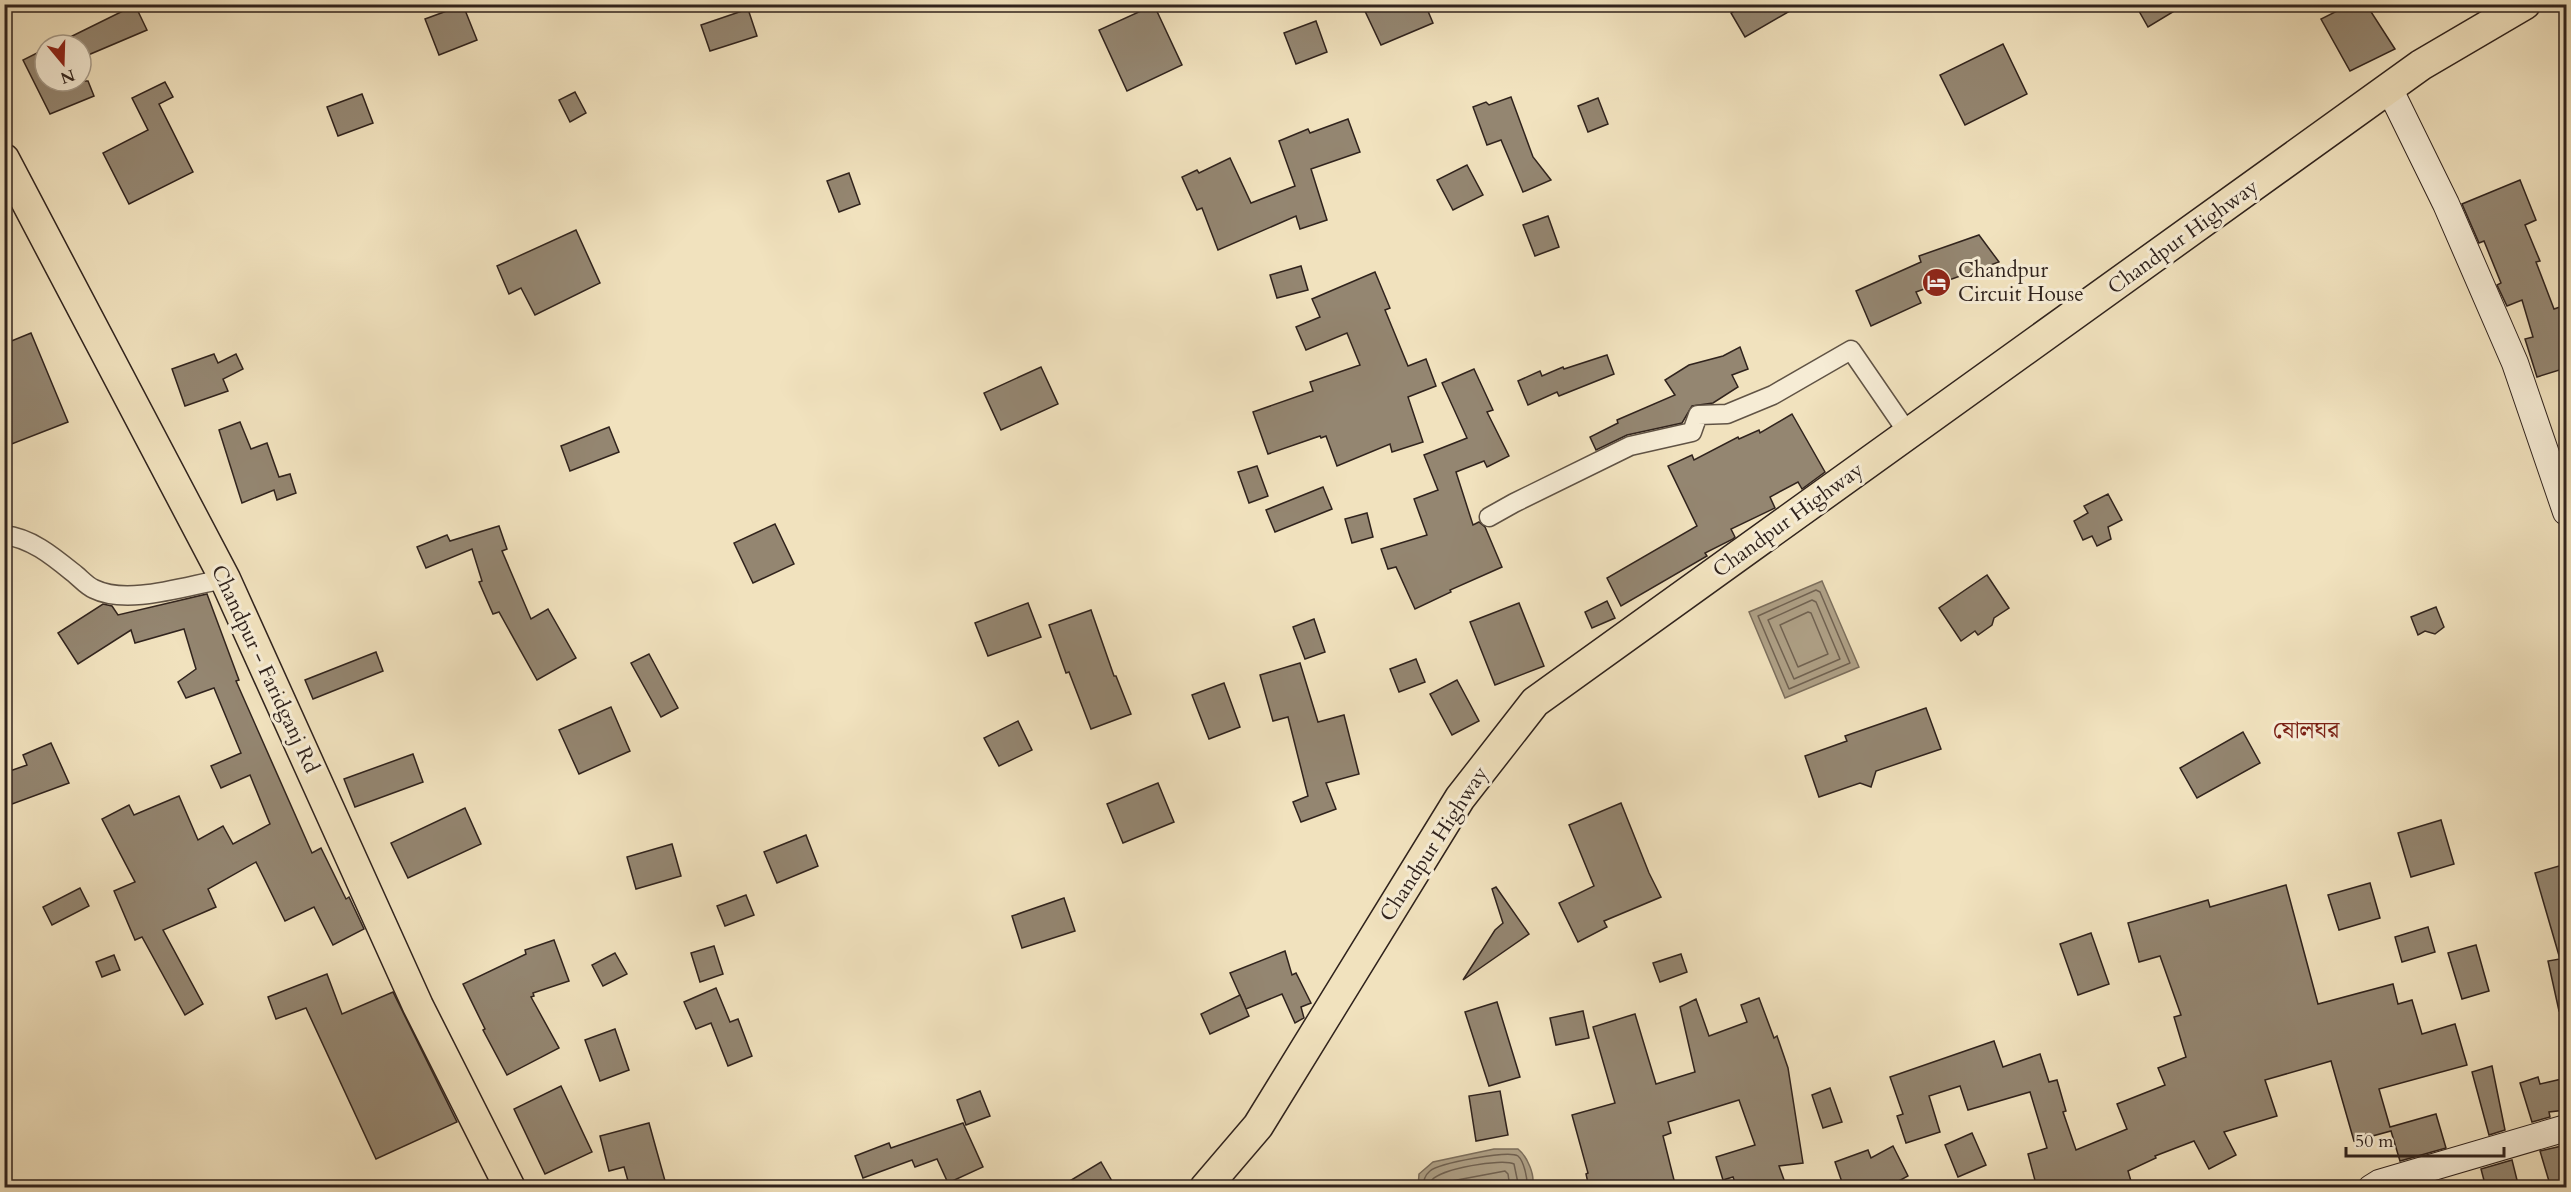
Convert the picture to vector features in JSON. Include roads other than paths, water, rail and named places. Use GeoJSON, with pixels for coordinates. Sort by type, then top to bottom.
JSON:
{"type":"FeatureCollection","features":[{"type":"Feature","properties":{"kind":"main road","name":"Chandpur Highway"},"geometry":{"type":"LineString","coordinates":[[1205,1188],[1258,1126],[1460,798],[1535,702],[2421,65],[2525,4]]}},
{"type":"Feature","properties":{"kind":"main road","name":"Chandpur - Faridganj Rd"},"geometry":{"type":"LineString","coordinates":[[4,159],[225,579],[418,1006],[510,1188]]}},
{"type":"Feature","properties":{"kind":"street"},"geometry":{"type":"LineString","coordinates":[[2389,88],[2446,204],[2515,363],[2566,512]]}},
{"type":"Feature","properties":{"kind":"street"},"geometry":{"type":"LineString","coordinates":[[1489,517],[1630,446],[1692,432],[1698,415],[1727,414],[1773,395],[1851,350],[1908,434]]}},
{"type":"Feature","properties":{"kind":"street"},"geometry":{"type":"LineString","coordinates":[[4,535],[18,537],[42,550],[93,589],[112,595],[134,596],[225,579]]}},
{"type":"Feature","properties":{"kind":"street"},"geometry":{"type":"LineString","coordinates":[[2371,1188],[2379,1183],[2566,1128]]}},
{"type":"Feature","properties":{"kind":"water"},"geometry":{"type":"Polygon","coordinates":[[[1822,581],[1859,667],[1785,698],[1749,612],[1822,581]]]}},
{"type":"Feature","properties":{"kind":"water"},"geometry":{"type":"Polygon","coordinates":[[[1494,1149],[1518,1149],[1521,1152],[1532,1172],[1532,1187],[1418,1187],[1419,1174],[1433,1162],[1494,1149]]]}},
{"type":"Feature","properties":{"kind":"place","name":"Chandpur Circuit House"},"geometry":{"type":"Point","coordinates":[1937,282]}},
{"type":"Feature","properties":{"kind":"district","name":"ষোলঘর"},"geometry":{"type":"Point","coordinates":[2306,730]}}]}
